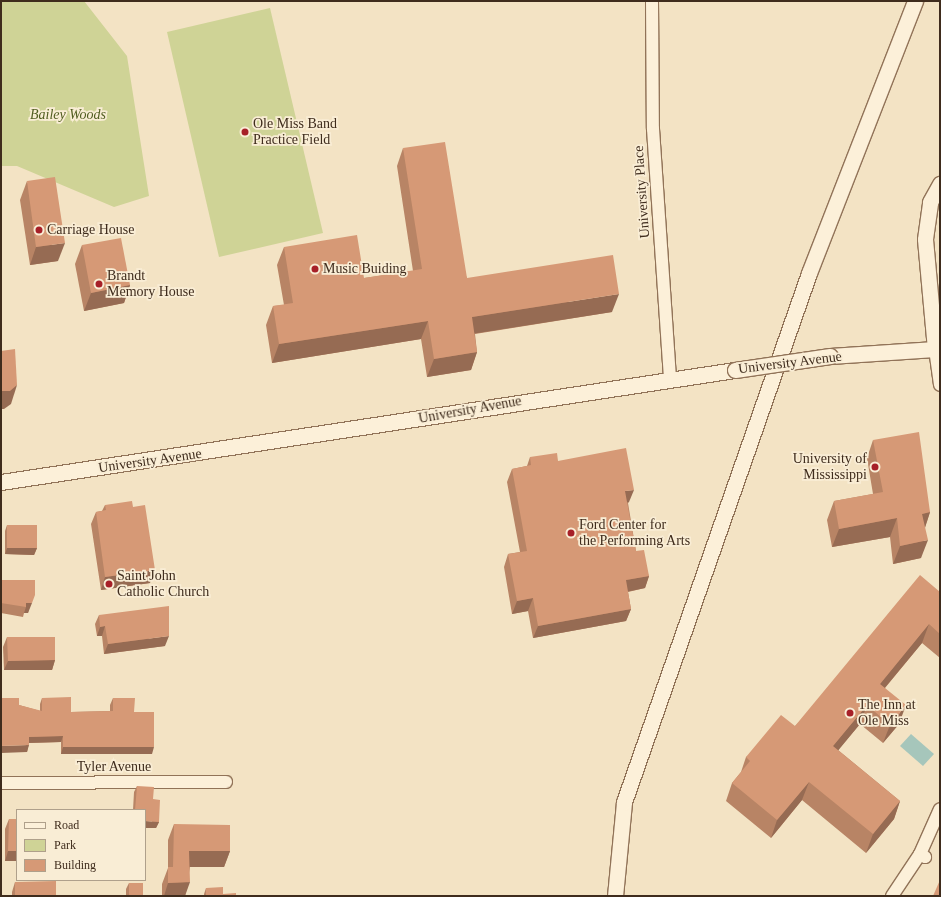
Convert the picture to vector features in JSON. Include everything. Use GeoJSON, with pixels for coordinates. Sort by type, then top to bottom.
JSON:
{"type":"FeatureCollection","features":[{"type":"Feature","properties":{"kind":"street","name":"University Place"},"geometry":{"type":"LineString","coordinates":[[652,1],[653,130],[670,380]]}},
{"type":"Feature","properties":{"kind":"street"},"geometry":{"type":"LineString","coordinates":[[615,896],[624,802],[807,280],[915,1]]}},
{"type":"Feature","properties":{"kind":"street"},"geometry":{"type":"LineString","coordinates":[[940,184],[930,202],[925,239],[938,349],[940,385]]}},
{"type":"Feature","properties":{"kind":"street","name":"University Avenue"},"geometry":{"type":"LineString","coordinates":[[1,482],[830,356],[938,349]]}},
{"type":"Feature","properties":{"kind":"street","name":"Tyler Avenue"},"geometry":{"type":"LineString","coordinates":[[1,783],[226,782]]}},
{"type":"Feature","properties":{"kind":"street"},"geometry":{"type":"LineString","coordinates":[[892,896],[923,856],[940,809]]}},
{"type":"Feature","properties":{"kind":"green space","name":"Bailey Woods"},"geometry":{"type":"Polygon","coordinates":[[[1,1],[84,1],[127,56],[149,196],[114,207],[17,166],[1,166],[1,1]]]}},
{"type":"Feature","properties":{"kind":"green space","name":"Ole Miss Band Practice Field"},"geometry":{"type":"Polygon","coordinates":[[[270,8],[323,233],[219,257],[167,32],[270,8]]]}},
{"type":"Feature","properties":{"kind":"water"},"geometry":{"type":"Polygon","coordinates":[[[911,734],[934,754],[923,766],[900,746],[911,734]]]}},
{"type":"Feature","properties":{"kind":"building","name":"Music Buiding"},"geometry":{"type":"Polygon","coordinates":[[[445,142],[467,278],[613,255],[619,294],[472,317],[477,352],[434,359],[428,321],[279,344],[273,306],[293,303],[284,247],[357,235],[364,278],[422,269],[403,148],[445,142]]]}},
{"type":"Feature","properties":{"kind":"building"},"geometry":{"type":"Polygon","coordinates":[[[55,177],[65,243],[36,247],[27,181],[55,177]]]}},
{"type":"Feature","properties":{"kind":"building"},"geometry":{"type":"Polygon","coordinates":[[[121,238],[130,285],[91,293],[82,245],[121,238]]]}},
{"type":"Feature","properties":{"kind":"building"},"geometry":{"type":"Polygon","coordinates":[[[15,349],[17,385],[10,391],[1,391],[1,351],[15,349]]]}},
{"type":"Feature","properties":{"kind":"building"},"geometry":{"type":"Polygon","coordinates":[[[919,432],[930,512],[922,514],[928,540],[900,546],[897,518],[839,529],[834,501],[883,492],[873,440],[919,432]]]}},
{"type":"Feature","properties":{"kind":"building","name":"Ford Center for the Performing Arts"},"geometry":{"type":"Polygon","coordinates":[[[626,448],[634,490],[625,491],[636,551],[644,550],[649,576],[626,580],[631,609],[538,626],[533,598],[517,601],[508,554],[527,551],[512,469],[531,465],[530,457],[557,453],[558,461],[626,448]]]}},
{"type":"Feature","properties":{"kind":"building","name":"Saint John Catholic Church"},"geometry":{"type":"Polygon","coordinates":[[[132,501],[133,507],[145,505],[155,570],[105,577],[96,512],[106,510],[105,505],[132,501]]]}},
{"type":"Feature","properties":{"kind":"building"},"geometry":{"type":"Polygon","coordinates":[[[7,525],[37,525],[37,548],[7,548],[7,525]]]}},
{"type":"Feature","properties":{"kind":"building","name":"The Inn at Ole Miss"},"geometry":{"type":"Polygon","coordinates":[[[920,575],[940,592],[940,634],[929,624],[880,684],[906,705],[890,725],[867,705],[833,746],[900,801],[873,834],[809,782],[777,820],[732,783],[750,761],[746,757],[781,715],[795,726],[920,575]]]}},
{"type":"Feature","properties":{"kind":"building"},"geometry":{"type":"Polygon","coordinates":[[[1,580],[35,580],[35,595],[32,603],[26,603],[26,607],[1,603],[1,580]]]}},
{"type":"Feature","properties":{"kind":"building"},"geometry":{"type":"Polygon","coordinates":[[[169,606],[169,636],[108,644],[105,626],[100,627],[99,615],[169,606]]]}},
{"type":"Feature","properties":{"kind":"building"},"geometry":{"type":"Polygon","coordinates":[[[7,637],[55,637],[55,660],[8,661],[7,637]]]}},
{"type":"Feature","properties":{"kind":"building"},"geometry":{"type":"Polygon","coordinates":[[[71,697],[71,712],[113,711],[113,698],[135,698],[134,712],[154,712],[154,747],[63,747],[63,736],[29,737],[29,745],[1,746],[1,698],[19,698],[19,705],[42,711],[42,698],[71,697]]]}},
{"type":"Feature","properties":{"kind":"building"},"geometry":{"type":"Polygon","coordinates":[[[137,786],[154,787],[153,799],[160,800],[159,822],[146,821],[146,809],[135,809],[137,786]]]}},
{"type":"Feature","properties":{"kind":"building"},"geometry":{"type":"Polygon","coordinates":[[[9,819],[16,819],[16,851],[8,851],[9,819]]]}},
{"type":"Feature","properties":{"kind":"building"},"geometry":{"type":"Polygon","coordinates":[[[174,824],[230,825],[230,851],[189,851],[190,882],[168,883],[168,867],[173,867],[174,824]]]}},
{"type":"Feature","properties":{"kind":"building"},"geometry":{"type":"Polygon","coordinates":[[[940,880],[940,896],[933,896],[940,880]]]}},
{"type":"Feature","properties":{"kind":"building"},"geometry":{"type":"Polygon","coordinates":[[[56,881],[56,896],[15,896],[15,882],[56,881]]]}},
{"type":"Feature","properties":{"kind":"building"},"geometry":{"type":"Polygon","coordinates":[[[129,883],[143,883],[143,896],[129,896],[129,883]]]}},
{"type":"Feature","properties":{"kind":"building"},"geometry":{"type":"Polygon","coordinates":[[[223,887],[223,894],[236,893],[236,896],[206,896],[206,888],[223,887]]]}},
{"type":"Feature","properties":{"kind":"place","name":"Ole Miss Band Practice Field"},"geometry":{"type":"Point","coordinates":[245,132]}},
{"type":"Feature","properties":{"kind":"place","name":"Carriage House"},"geometry":{"type":"Point","coordinates":[39,230]}},
{"type":"Feature","properties":{"kind":"place","name":"Music Buiding"},"geometry":{"type":"Point","coordinates":[315,269]}},
{"type":"Feature","properties":{"kind":"place","name":"Brandt Memory House"},"geometry":{"type":"Point","coordinates":[99,284]}},
{"type":"Feature","properties":{"kind":"place","name":"University of Mississippi"},"geometry":{"type":"Point","coordinates":[875,467]}},
{"type":"Feature","properties":{"kind":"place","name":"Ford Center for the Performing Arts"},"geometry":{"type":"Point","coordinates":[571,533]}},
{"type":"Feature","properties":{"kind":"place","name":"Saint John Catholic Church"},"geometry":{"type":"Point","coordinates":[109,584]}},
{"type":"Feature","properties":{"kind":"place","name":"The Inn at Ole Miss"},"geometry":{"type":"Point","coordinates":[850,713]}}]}
